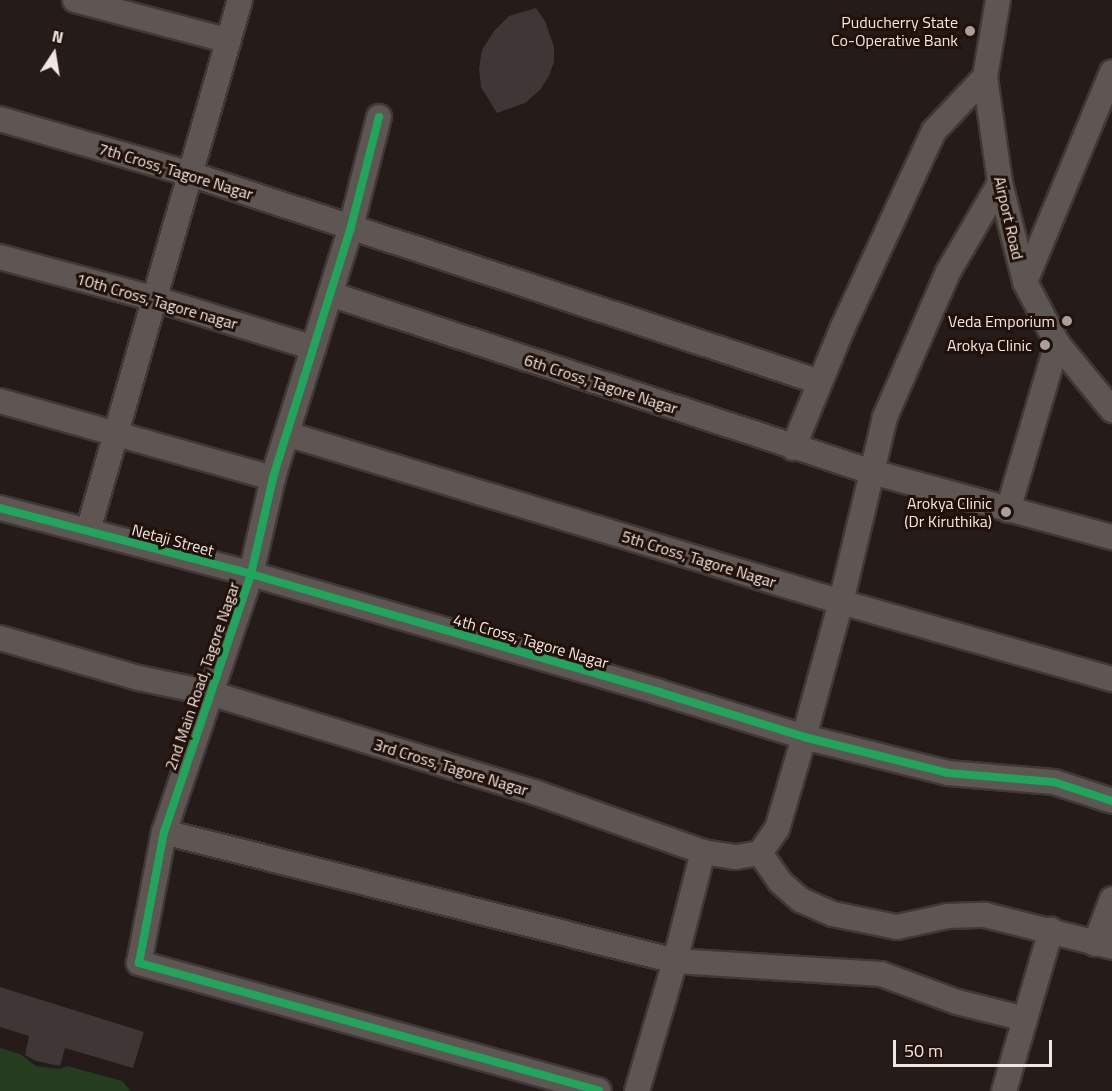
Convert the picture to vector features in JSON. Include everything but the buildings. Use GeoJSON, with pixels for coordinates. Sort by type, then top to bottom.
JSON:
{"type":"FeatureCollection","features":[{"type":"Feature","properties":{"kind":"street"},"geometry":{"type":"LineString","coordinates":[[75,0],[229,41]]}},
{"type":"Feature","properties":{"kind":"street"},"geometry":{"type":"LineString","coordinates":[[88,531],[240,0]]}},
{"type":"Feature","properties":{"kind":"street","name":"Airport Road"},"geometry":{"type":"LineString","coordinates":[[998,0],[992,21],[985,77],[1000,183],[1025,282],[1057,343],[1112,410]]}},
{"type":"Feature","properties":{"kind":"street"},"geometry":{"type":"LineString","coordinates":[[1025,282],[1112,72]]}},
{"type":"Feature","properties":{"kind":"street"},"geometry":{"type":"LineString","coordinates":[[793,448],[842,328],[934,131],[985,77]]}},
{"type":"Feature","properties":{"kind":"street","name":"2nd Main Road, Tagore Nagar"},"geometry":{"type":"LineString","coordinates":[[379,117],[351,227],[273,478],[251,574],[164,832],[139,963],[563,1086]]}},
{"type":"Feature","properties":{"kind":"street","name":"7th Cross, Tagore Nagar"},"geometry":{"type":"LineString","coordinates":[[0,119],[190,174],[820,382]]}},
{"type":"Feature","properties":{"kind":"street"},"geometry":{"type":"LineString","coordinates":[[1000,183],[948,272],[885,417],[841,602],[804,737],[777,829],[760,853],[780,882],[801,900],[833,914],[897,927],[948,916],[985,915],[1103,945],[1112,899]]}},
{"type":"Feature","properties":{"kind":"street","name":"10th Cross, Tagore nagar"},"geometry":{"type":"LineString","coordinates":[[0,257],[156,299],[314,348]]}},
{"type":"Feature","properties":{"kind":"street","name":"6th Cross, Tagore Nagar"},"geometry":{"type":"LineString","coordinates":[[330,294],[793,448],[1008,510],[1112,537]]}},
{"type":"Feature","properties":{"kind":"street"},"geometry":{"type":"LineString","coordinates":[[1008,510],[1057,343]]}},
{"type":"Feature","properties":{"kind":"street"},"geometry":{"type":"LineString","coordinates":[[0,401],[117,432],[273,478]]}},
{"type":"Feature","properties":{"kind":"street","name":"5th Cross, Tagore Nagar"},"geometry":{"type":"LineString","coordinates":[[286,434],[841,602],[1112,679]]}},
{"type":"Feature","properties":{"kind":"street","name":"Netaji Street"},"geometry":{"type":"LineString","coordinates":[[0,508],[251,574]]}},
{"type":"Feature","properties":{"kind":"street","name":"4th Cross, Tagore Nagar"},"geometry":{"type":"LineString","coordinates":[[251,574],[659,692],[804,737],[948,773],[1054,782],[1112,801]]}},
{"type":"Feature","properties":{"kind":"street","name":"3rd Cross, Tagore Nagar"},"geometry":{"type":"LineString","coordinates":[[0,638],[139,678],[210,693],[534,792],[703,852],[736,857],[760,853]]}},
{"type":"Feature","properties":{"kind":"street"},"geometry":{"type":"LineString","coordinates":[[164,832],[675,962],[881,974],[957,1002],[1025,1019]]}},
{"type":"Feature","properties":{"kind":"street"},"geometry":{"type":"LineString","coordinates":[[637,1091],[675,962],[703,852]]}},
{"type":"Feature","properties":{"kind":"street"},"geometry":{"type":"LineString","coordinates":[[1004,1091],[1051,930]]}},
{"type":"Feature","properties":{"kind":"street"},"geometry":{"type":"LineString","coordinates":[[563,1086],[599,1091]]}},
{"type":"Feature","properties":{"kind":"green space"},"geometry":{"type":"Polygon","coordinates":[[[0,1048],[20,1054],[36,1066],[59,1069],[67,1066],[122,1081],[131,1091],[0,1091],[0,1048]]]}},
{"type":"Feature","properties":{"kind":"cycle path"},"geometry":{"type":"LineString","coordinates":[[379,117],[351,227],[273,478],[251,574],[164,832],[139,963],[599,1091]]}},
{"type":"Feature","properties":{"kind":"cycle path"},"geometry":{"type":"LineString","coordinates":[[0,508],[251,574],[659,692],[804,737],[948,773],[1054,782],[1112,801]]}},
{"type":"Feature","properties":{"kind":"place","name":"Puducherry State Co-Operative Bank"},"geometry":{"type":"Point","coordinates":[970,31]}},
{"type":"Feature","properties":{"kind":"place","name":"Veda Emporium"},"geometry":{"type":"Point","coordinates":[1067,321]}},
{"type":"Feature","properties":{"kind":"place","name":"Arokya Clinic"},"geometry":{"type":"Point","coordinates":[1045,345]}},
{"type":"Feature","properties":{"kind":"place","name":"Arokya Clinic (Dr Kiruthika)"},"geometry":{"type":"Point","coordinates":[1006,512]}}]}
